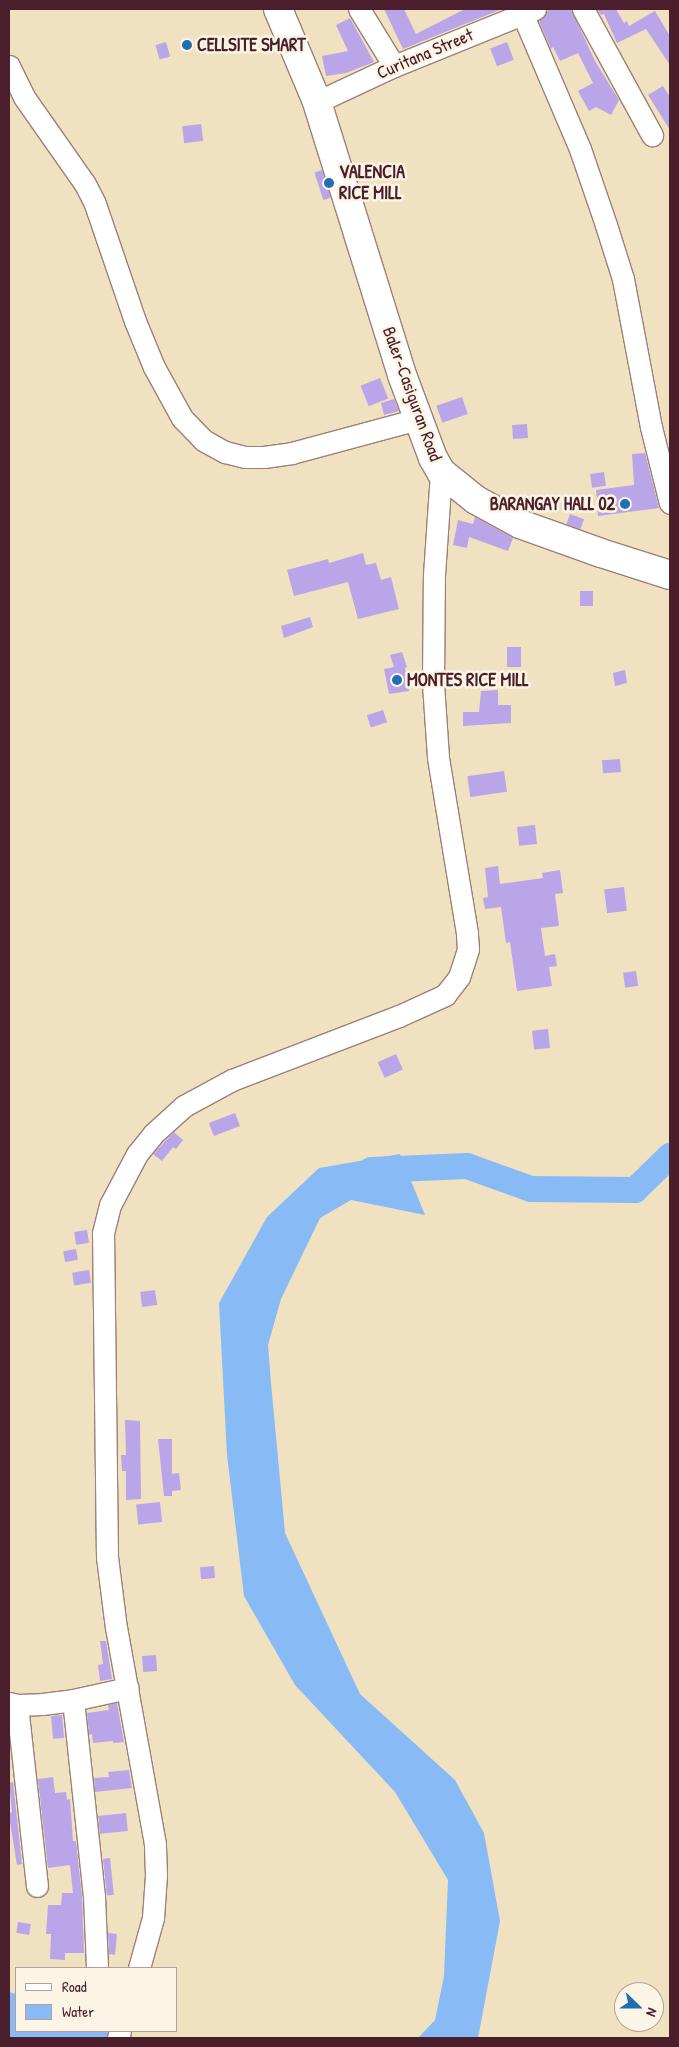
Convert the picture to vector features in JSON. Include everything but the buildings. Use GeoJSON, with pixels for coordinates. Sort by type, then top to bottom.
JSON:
{"type":"FeatureCollection","features":[{"type":"Feature","properties":{"kind":"main road","name":"Baler-Casiguran Road"},"geometry":{"type":"LineString","coordinates":[[278,9],[317,102],[418,419],[433,458],[441,472],[476,500],[520,524],[670,575]]}},
{"type":"Feature","properties":{"kind":"street"},"geometry":{"type":"LineString","coordinates":[[359,9],[394,66]]}},
{"type":"Feature","properties":{"kind":"street"},"geometry":{"type":"LineString","coordinates":[[583,9],[652,135]]}},
{"type":"Feature","properties":{"kind":"street","name":"Curitana Street"},"geometry":{"type":"LineString","coordinates":[[317,102],[518,12]]}},
{"type":"Feature","properties":{"kind":"street"},"geometry":{"type":"LineString","coordinates":[[518,12],[580,149],[612,243],[623,279],[651,427],[670,503]]}},
{"type":"Feature","properties":{"kind":"street"},"geometry":{"type":"LineString","coordinates":[[9,66],[24,97],[85,184],[96,204],[135,321],[154,366],[182,418],[203,440],[225,452],[245,457],[264,457],[292,453],[418,419]]}},
{"type":"Feature","properties":{"kind":"street"},"geometry":{"type":"LineString","coordinates":[[141,1962],[153,1918],[156,1875],[155,1844],[116,1628],[106,1547],[103,1233],[110,1205],[137,1154],[153,1134],[184,1106],[232,1080],[399,1016],[445,995],[460,977],[465,963],[467,933],[438,756],[433,683],[434,575],[441,472]]}},
{"type":"Feature","properties":{"kind":"street"},"geometry":{"type":"LineString","coordinates":[[37,1886],[13,1704],[73,1700],[128,1688]]}},
{"type":"Feature","properties":{"kind":"street"},"geometry":{"type":"LineString","coordinates":[[73,1700],[94,1896],[97,1967]]}},
{"type":"Feature","properties":{"kind":"water"},"geometry":{"type":"Polygon","coordinates":[[[400,1154],[425,1215],[351,1200],[320,1218],[281,1299],[268,1345],[271,1383],[285,1533],[360,1694],[455,1780],[484,1833],[500,1921],[478,2038],[418,2038],[435,2020],[444,1976],[448,1880],[395,1792],[295,1685],[244,1596],[227,1455],[219,1303],[267,1217],[319,1168],[400,1154]]]}},
{"type":"Feature","properties":{"kind":"water"},"geometry":{"type":"Polygon","coordinates":[[[9,1992],[15,1994],[15,2032],[110,2032],[119,2038],[9,2038],[9,1992]]]}},
{"type":"Feature","properties":{"kind":"waterway"},"geometry":{"type":"LineString","coordinates":[[371,1170],[467,1166],[531,1189],[635,1190],[670,1156]]}},
{"type":"Feature","properties":{"kind":"place","name":"CELLSITE SMART"},"geometry":{"type":"Point","coordinates":[187,45]}},
{"type":"Feature","properties":{"kind":"place","name":"VALENCIA RICE MILL"},"geometry":{"type":"Point","coordinates":[329,183]}},
{"type":"Feature","properties":{"kind":"place","name":"BARANGAY HALL 02"},"geometry":{"type":"Point","coordinates":[625,504]}},
{"type":"Feature","properties":{"kind":"place","name":"MONTES RICE MILL"},"geometry":{"type":"Point","coordinates":[397,680]}}]}
